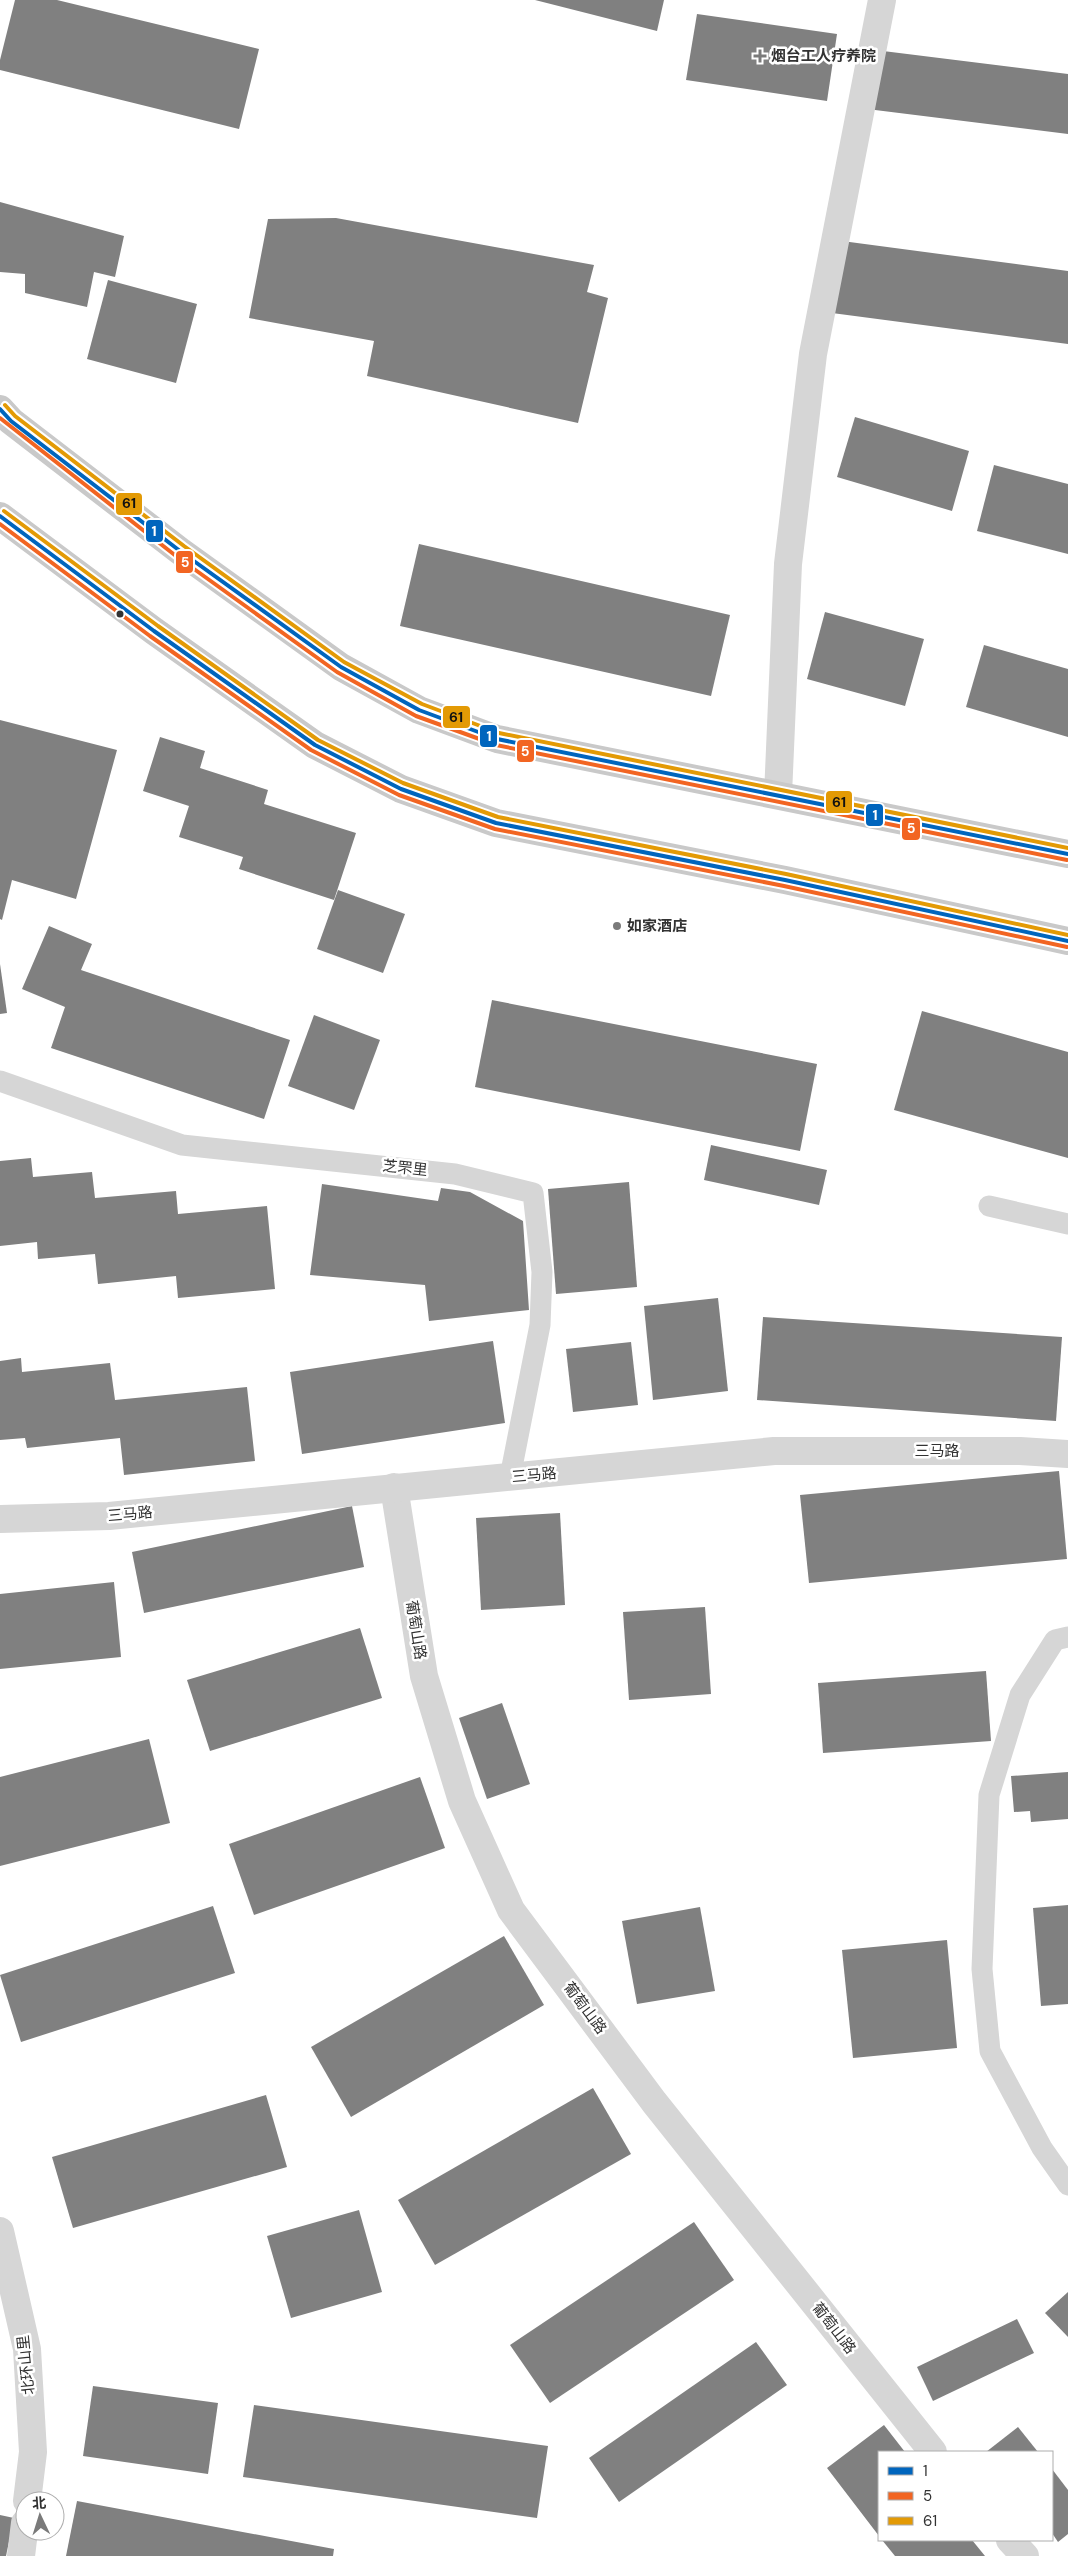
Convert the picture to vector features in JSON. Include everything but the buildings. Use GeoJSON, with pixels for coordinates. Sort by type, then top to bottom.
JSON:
{"type":"FeatureCollection","features":[{"type":"Feature","properties":{"kind":"main road"},"geometry":{"type":"LineString","coordinates":[[0,409],[12,421],[180,551],[341,667],[419,710],[497,739],[1068,854]]}},
{"type":"Feature","properties":{"kind":"main road"},"geometry":{"type":"LineString","coordinates":[[0,516],[154,631],[315,745],[401,789],[496,823],[785,880],[1068,942]]}},
{"type":"Feature","properties":{"kind":"street"},"geometry":{"type":"LineString","coordinates":[[778,795],[788,564],[812,364],[882,0]]}},
{"type":"Feature","properties":{"kind":"street","name":"三马路"},"geometry":{"type":"LineString","coordinates":[[0,1520],[109,1516],[394,1487],[774,1452],[1020,1451],[1068,1454]]}},
{"type":"Feature","properties":{"kind":"street","name":"葡萄山路"},"geometry":{"type":"LineString","coordinates":[[394,1487],[424,1676],[462,1801],[512,1910],[654,2102],[932,2451]]}},
{"type":"Feature","properties":{"kind":"street","name":"北环山里"},"geometry":{"type":"LineString","coordinates":[[0,2231],[27,2349],[33,2452],[28,2491]]}},
{"type":"Feature","properties":{"kind":"street"},"geometry":{"type":"LineString","coordinates":[[21,2556],[23,2541]]}},
{"type":"Feature","properties":{"kind":"street"},"geometry":{"type":"LineString","coordinates":[[1011,2541],[1025,2556]]}},
{"type":"Feature","properties":{"kind":"lane","name":"芝罘里"},"geometry":{"type":"LineString","coordinates":[[0,1081],[182,1145],[455,1174],[533,1193],[542,1272],[540,1325],[510,1477]]}},
{"type":"Feature","properties":{"kind":"lane"},"geometry":{"type":"LineString","coordinates":[[989,1206],[1068,1224]]}},
{"type":"Feature","properties":{"kind":"lane"},"geometry":{"type":"LineString","coordinates":[[1068,1637],[1055,1640],[1020,1695],[989,1795],[982,1969],[990,2051],[1042,2148],[1068,2186]]}},
{"type":"Feature","properties":{"kind":"transit line","name":"61"},"geometry":{"type":"LineString","coordinates":[[5,405],[15,416],[184,546],[344,662],[422,704],[499,733],[1068,848]]}},
{"type":"Feature","properties":{"kind":"transit line","name":"1"},"geometry":{"type":"LineString","coordinates":[[0,409],[11,421],[180,551],[341,667],[419,710],[497,739],[1068,854]]}},
{"type":"Feature","properties":{"kind":"transit line","name":"5"},"geometry":{"type":"LineString","coordinates":[[0,418],[176,556],[337,672],[416,716],[496,745],[1067,860]]}},
{"type":"Feature","properties":{"kind":"transit line","name":"61"},"geometry":{"type":"LineString","coordinates":[[4,511],[158,626],[318,740],[403,783],[498,817],[786,874],[1068,935]]}},
{"type":"Feature","properties":{"kind":"transit line","name":"1"},"geometry":{"type":"LineString","coordinates":[[0,516],[154,631],[315,745],[401,789],[496,823],[785,880],[1068,941]]}},
{"type":"Feature","properties":{"kind":"transit line","name":"5"},"geometry":{"type":"LineString","coordinates":[[0,524],[150,636],[311,750],[399,795],[495,829],[784,886],[1067,947]]}},
{"type":"Feature","properties":{"kind":"place","name":"烟台工人疗养院"},"geometry":{"type":"Point","coordinates":[760,56]}},
{"type":"Feature","properties":{"kind":"place","name":"如家酒店"},"geometry":{"type":"Point","coordinates":[617,926]}}]}
